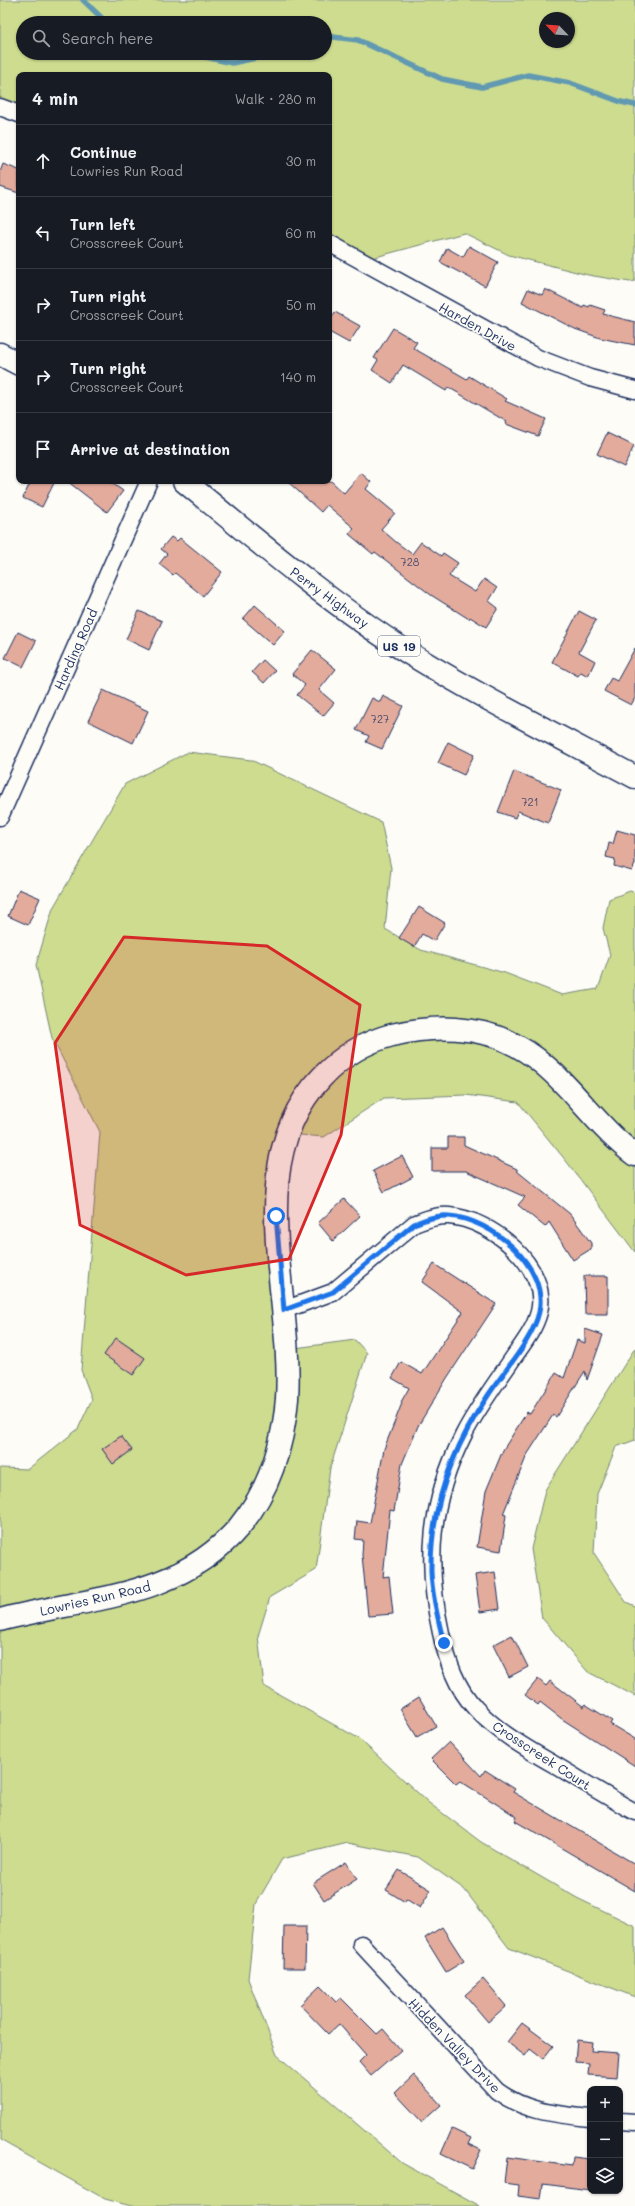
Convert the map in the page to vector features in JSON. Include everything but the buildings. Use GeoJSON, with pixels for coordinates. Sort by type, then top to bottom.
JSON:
{"type":"FeatureCollection","features":[{"type":"Feature","properties":{"kind":"street"},"geometry":{"type":"LineString","coordinates":[[0,107],[16,113]]}},
{"type":"Feature","properties":{"kind":"street","name":"Harden Drive"},"geometry":{"type":"LineString","coordinates":[[332,245],[538,358],[590,378],[635,390]]}},
{"type":"Feature","properties":{"kind":"street"},"geometry":{"type":"LineString","coordinates":[[0,354],[16,362]]}},
{"type":"Feature","properties":{"kind":"street","name":"Harding Road"},"geometry":{"type":"LineString","coordinates":[[0,817],[148,484]]}},
{"type":"Feature","properties":{"kind":"street","name":"Perry Highway"},"geometry":{"type":"LineString","coordinates":[[188,484],[328,597],[412,654],[497,704],[635,777]]}},
{"type":"Feature","properties":{"kind":"street","name":"Lowries Run Road"},"geometry":{"type":"LineString","coordinates":[[0,1620],[147,1588],[166,1580],[205,1558],[238,1528],[265,1488],[281,1443],[287,1397],[287,1349],[276,1197],[279,1164],[287,1134],[298,1108],[316,1083],[340,1060],[367,1044],[399,1033],[441,1029],[476,1031],[499,1037],[530,1053],[546,1065],[611,1135],[635,1155]]}},
{"type":"Feature","properties":{"kind":"street","name":"Crosscreek Court"},"geometry":{"type":"LineString","coordinates":[[284,1310],[333,1292],[414,1224],[431,1217],[454,1216],[465,1218],[482,1226],[511,1246],[533,1271],[538,1284],[540,1298],[535,1324],[466,1431],[448,1472],[434,1532],[431,1573],[433,1593],[444,1643],[452,1668],[464,1694],[475,1708],[506,1735],[635,1812]]}},
{"type":"Feature","properties":{"kind":"street","name":"Hidden Valley Drive"},"geometry":{"type":"LineString","coordinates":[[361,1944],[485,2080],[501,2094],[511,2101],[538,2112],[587,2118]]}},
{"type":"Feature","properties":{"kind":"street"},"geometry":{"type":"LineString","coordinates":[[623,2121],[635,2122]]}},
{"type":"Feature","properties":{"kind":"highlighted area"},"geometry":{"type":"Polygon","coordinates":[[[124,937],[267,946],[360,1005],[341,1135],[289,1259],[186,1275],[80,1225],[55,1043],[124,937]]]}},
{"type":"Feature","properties":{"kind":"green space"},"geometry":{"type":"Polygon","coordinates":[[[0,0],[635,0],[635,281],[630,282],[588,275],[509,255],[464,233],[361,261],[332,245],[332,72],[16,72],[16,113],[0,107],[0,0]]]}},
{"type":"Feature","properties":{"kind":"green space"},"geometry":{"type":"Polygon","coordinates":[[[188,752],[251,760],[381,822],[391,868],[385,929],[421,950],[505,973],[562,995],[598,989],[610,955],[603,928],[609,899],[630,891],[635,893],[635,1252],[567,1162],[518,1102],[466,1095],[384,1098],[324,1137],[287,1134],[287,1349],[355,1340],[367,1353],[330,1468],[316,1570],[270,1597],[258,1636],[264,1686],[358,1738],[429,1803],[481,1842],[577,1898],[635,1926],[635,1997],[509,1948],[464,1889],[418,1857],[348,1843],[282,1859],[256,1904],[248,1979],[277,2055],[402,2163],[480,2206],[131,2206],[105,2199],[0,2140],[0,1468],[28,1469],[78,1429],[92,1399],[81,1370],[100,1132],[52,1038],[36,965],[53,908],[125,784],[188,752]]]}},
{"type":"Feature","properties":{"kind":"green space"},"geometry":{"type":"Polygon","coordinates":[[[635,1348],[635,1440],[616,1447],[597,1494],[594,1553],[626,1602],[635,1606],[635,1696],[588,1672],[542,1618],[531,1549],[545,1490],[635,1348]]]}},
{"type":"Feature","properties":{"kind":"waterway"},"geometry":{"type":"LineString","coordinates":[[83,0],[100,16]]}},
{"type":"Feature","properties":{"kind":"waterway"},"geometry":{"type":"LineString","coordinates":[[332,37],[358,40],[442,79],[482,87],[528,75],[570,83],[621,102],[635,105]]}},
{"type":"Feature","properties":{"kind":"waterway"},"geometry":{"type":"LineString","coordinates":[[219,60],[232,63],[246,60]]}},
{"type":"Feature","properties":{"kind":"route"},"geometry":{"type":"LineString","coordinates":[[276,1216],[284,1310],[326,1296],[333,1292],[400,1234],[414,1224],[431,1217],[449,1216],[465,1218],[482,1226],[496,1234],[511,1246],[533,1271],[538,1284],[540,1298],[539,1312],[535,1324],[488,1394],[466,1431],[448,1472],[437,1511],[431,1573],[433,1593],[444,1643]]}}]}
